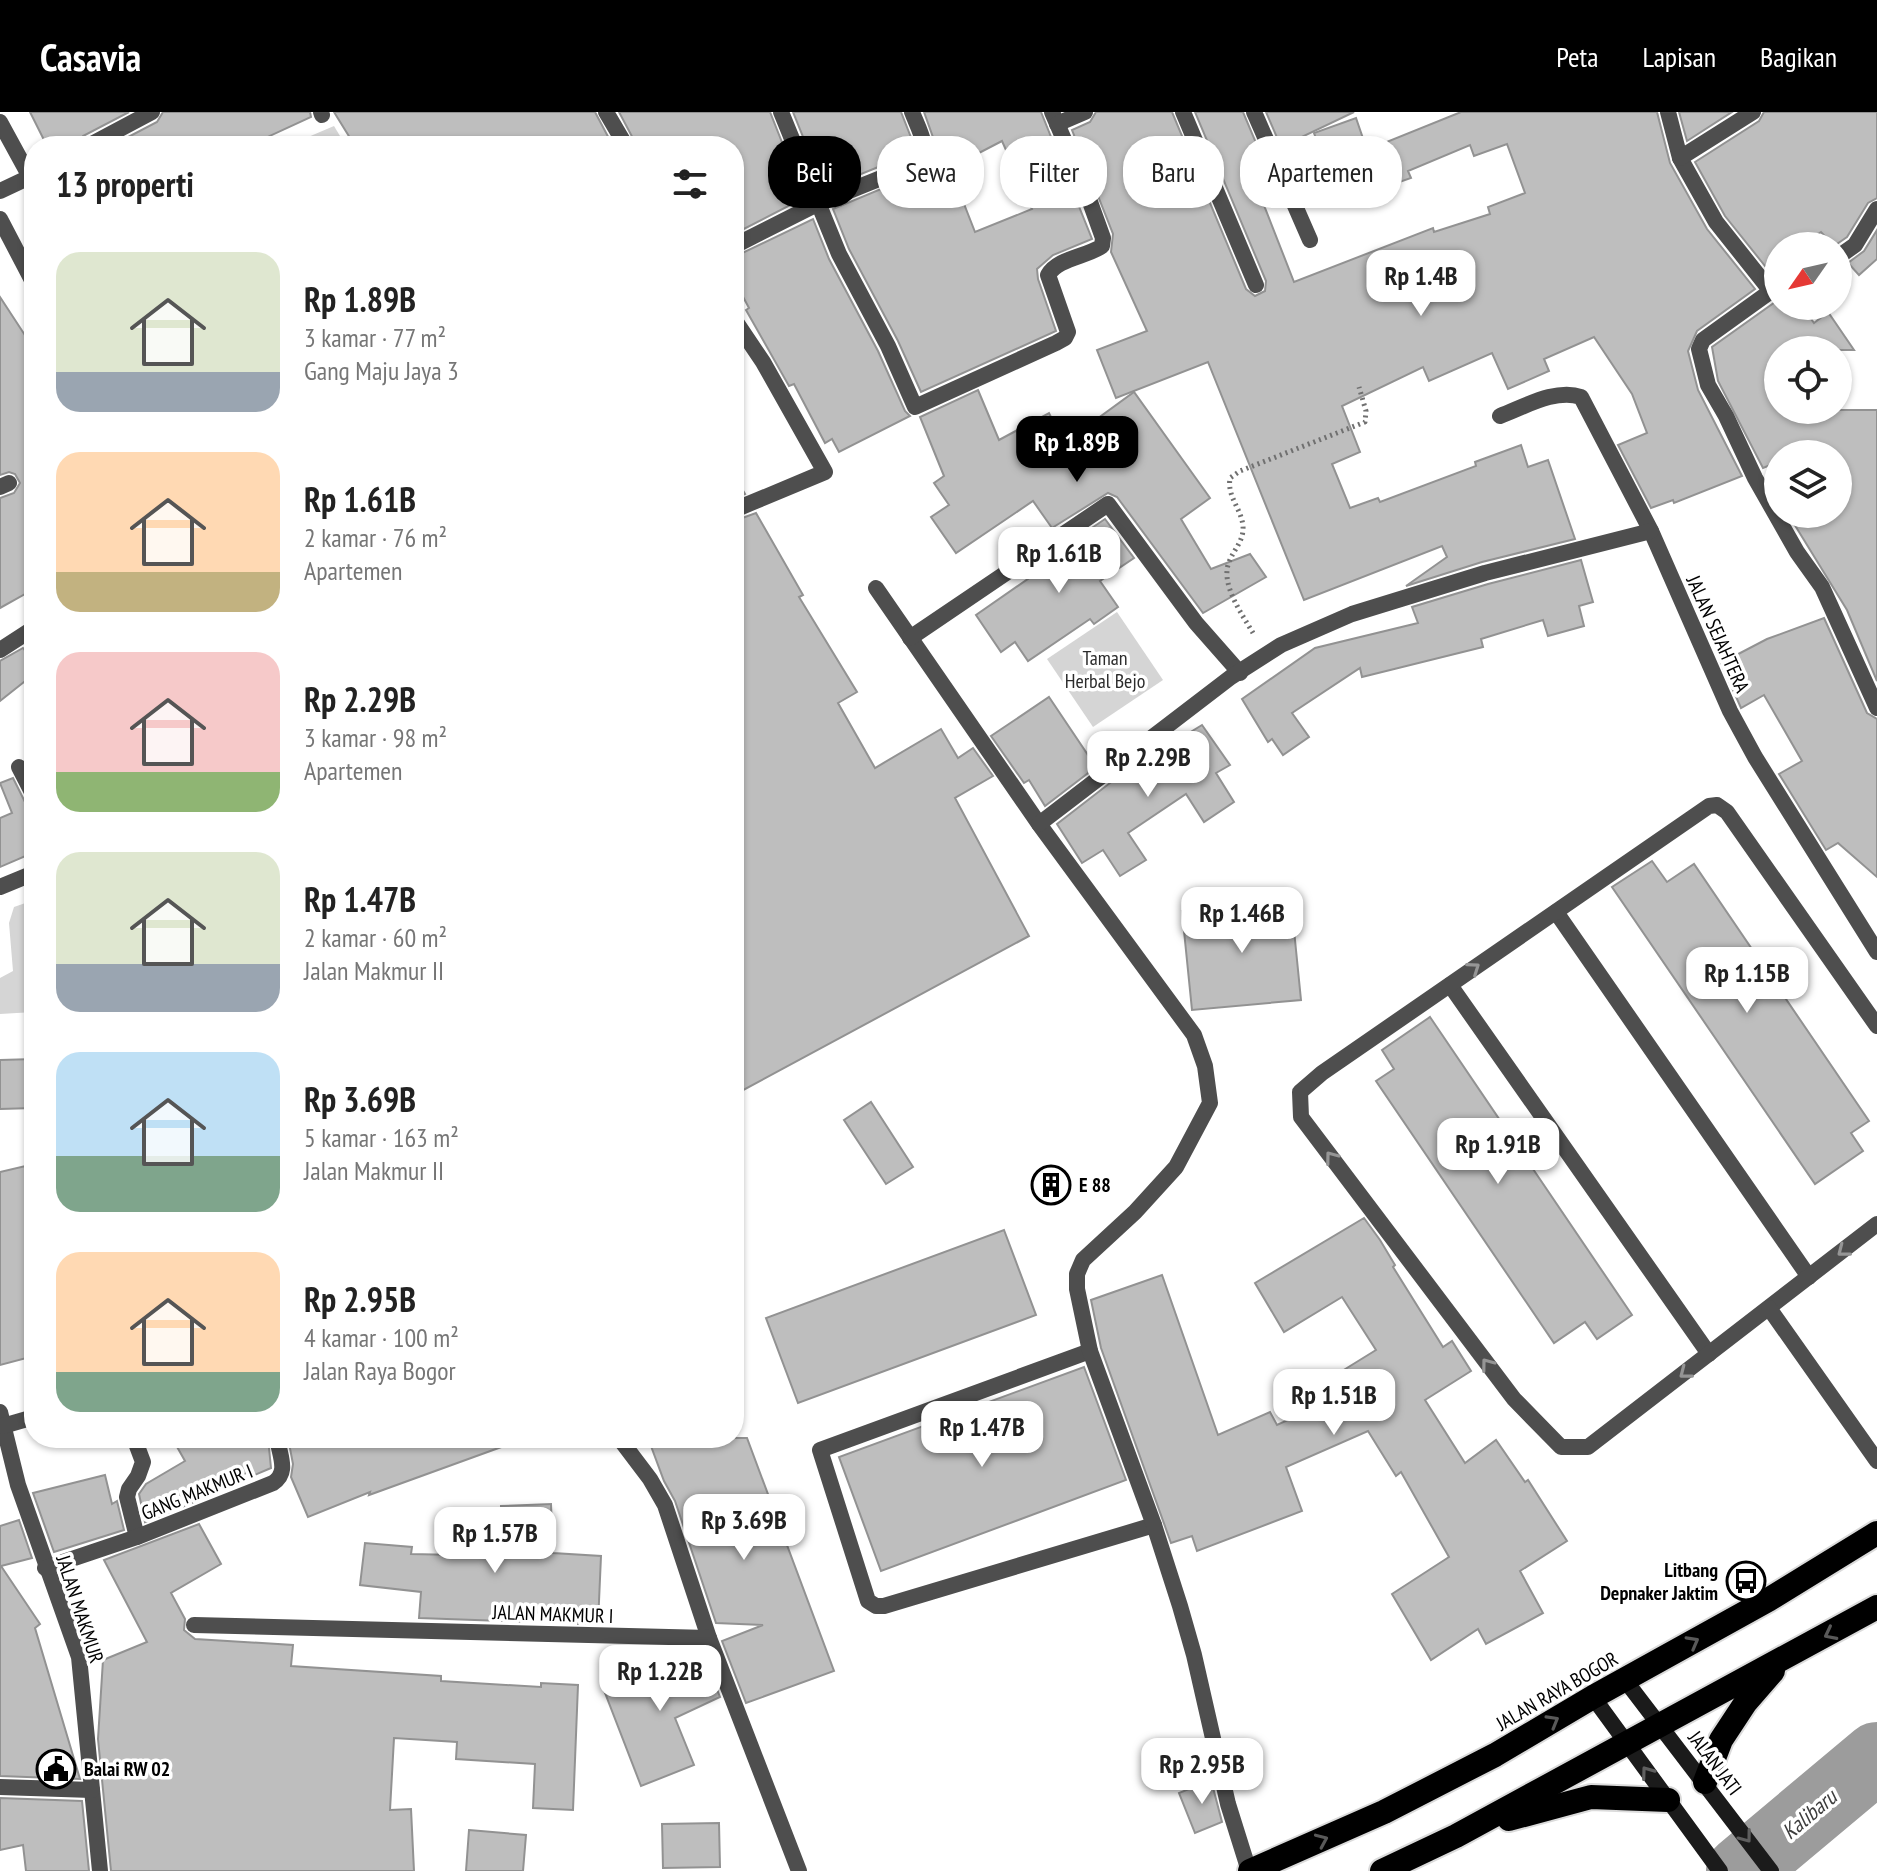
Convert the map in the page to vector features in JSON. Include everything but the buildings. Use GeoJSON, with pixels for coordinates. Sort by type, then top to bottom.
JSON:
{"type":"FeatureCollection","features":[{"type":"Feature","properties":{"kind":"highway","name":"JALAN RAYA BOGOR"},"geometry":{"type":"LineString","coordinates":[[1250,1871],[1384,1812],[1495,1755],[1795,1585],[1877,1533]]}},
{"type":"Feature","properties":{"kind":"highway"},"geometry":{"type":"LineString","coordinates":[[1382,1871],[1456,1836],[1877,1607]]}},
{"type":"Feature","properties":{"kind":"highway"},"geometry":{"type":"LineString","coordinates":[[1705,1782],[1721,1740],[1746,1702],[1782,1660]]}},
{"type":"Feature","properties":{"kind":"highway"},"geometry":{"type":"LineString","coordinates":[[1456,1836],[1563,1802],[1591,1797],[1673,1808]]}},
{"type":"Feature","properties":{"kind":"main road","name":"JALAN JATI"},"geometry":{"type":"LineString","coordinates":[[1625,1680],[1771,1871]]}},
{"type":"Feature","properties":{"kind":"main road"},"geometry":{"type":"LineString","coordinates":[[1593,1697],[1720,1871]]}},
{"type":"Feature","properties":{"kind":"street"},"geometry":{"type":"LineString","coordinates":[[107,136],[152,112]]}},
{"type":"Feature","properties":{"kind":"street"},"geometry":{"type":"LineString","coordinates":[[781,112],[791,136]]}},
{"type":"Feature","properties":{"kind":"street"},"geometry":{"type":"LineString","coordinates":[[861,186],[921,162],[925,157],[925,147],[912,112]]}},
{"type":"Feature","properties":{"kind":"street"},"geometry":{"type":"LineString","coordinates":[[821,208],[839,254],[888,346],[915,407],[1065,338],[1068,332],[1066,322],[1048,275],[1053,267],[1102,246],[1103,238],[1054,118],[1085,112]]}},
{"type":"Feature","properties":{"kind":"street"},"geometry":{"type":"LineString","coordinates":[[1183,112],[1256,285]]}},
{"type":"Feature","properties":{"kind":"street"},"geometry":{"type":"LineString","coordinates":[[1254,112],[1310,240]]}},
{"type":"Feature","properties":{"kind":"street"},"geometry":{"type":"LineString","coordinates":[[1668,112],[1680,158],[1716,222],[1764,277]]}},
{"type":"Feature","properties":{"kind":"street"},"geometry":{"type":"LineString","coordinates":[[1680,158],[1753,112]]}},
{"type":"Feature","properties":{"kind":"street"},"geometry":{"type":"LineString","coordinates":[[612,114],[622,136]]}},
{"type":"Feature","properties":{"kind":"street"},"geometry":{"type":"LineString","coordinates":[[0,122],[24,162]]}},
{"type":"Feature","properties":{"kind":"street"},"geometry":{"type":"LineString","coordinates":[[0,191],[24,180]]}},
{"type":"Feature","properties":{"kind":"street"},"geometry":{"type":"LineString","coordinates":[[744,241],[809,208]]}},
{"type":"Feature","properties":{"kind":"street"},"geometry":{"type":"LineString","coordinates":[[1852,247],[1877,209]]}},
{"type":"Feature","properties":{"kind":"street"},"geometry":{"type":"LineString","coordinates":[[0,219],[24,265]]}},
{"type":"Feature","properties":{"kind":"street"},"geometry":{"type":"LineString","coordinates":[[1764,295],[1703,340],[1699,349],[1708,385],[1755,478],[1797,552],[1822,587],[1877,708]]}},
{"type":"Feature","properties":{"kind":"street"},"geometry":{"type":"LineString","coordinates":[[744,334],[825,472],[744,506]]}},
{"type":"Feature","properties":{"kind":"street","name":"JALAN SEJAHTERA"},"geometry":{"type":"LineString","coordinates":[[1500,416],[1555,396],[1571,393],[1581,397],[1651,531],[1736,723],[1877,952]]}},
{"type":"Feature","properties":{"kind":"street"},"geometry":{"type":"LineString","coordinates":[[910,638],[1108,504],[1196,623],[1240,673]]}},
{"type":"Feature","properties":{"kind":"street"},"geometry":{"type":"LineString","coordinates":[[1039,824],[1264,655],[1352,614],[1485,573],[1651,531]]}},
{"type":"Feature","properties":{"kind":"street"},"geometry":{"type":"LineString","coordinates":[[876,588],[1039,824],[1194,1035],[1205,1066],[1210,1103],[1176,1167],[1135,1212],[1083,1260],[1077,1274],[1080,1312],[1090,1351],[1154,1525],[1194,1655],[1228,1804],[1250,1871]]}},
{"type":"Feature","properties":{"kind":"street"},"geometry":{"type":"LineString","coordinates":[[0,650],[24,634]]}},
{"type":"Feature","properties":{"kind":"street"},"geometry":{"type":"LineString","coordinates":[[19,767],[24,777]]}},
{"type":"Feature","properties":{"kind":"street"},"geometry":{"type":"LineString","coordinates":[[1877,1026],[1727,812],[1717,805],[1709,806],[1300,1092],[1301,1117],[1514,1399],[1561,1447],[1588,1447],[1877,1224]]}},
{"type":"Feature","properties":{"kind":"street"},"geometry":{"type":"LineString","coordinates":[[0,887],[24,877]]}},
{"type":"Feature","properties":{"kind":"street"},"geometry":{"type":"LineString","coordinates":[[1556,912],[1809,1277]]}},
{"type":"Feature","properties":{"kind":"street"},"geometry":{"type":"LineString","coordinates":[[1450,985],[1709,1354]]}},
{"type":"Feature","properties":{"kind":"street"},"geometry":{"type":"LineString","coordinates":[[1769,1308],[1877,1461]]}},
{"type":"Feature","properties":{"kind":"street"},"geometry":{"type":"LineString","coordinates":[[1090,1351],[820,1450],[868,1601],[884,1606],[1154,1525]]}},
{"type":"Feature","properties":{"kind":"street"},"geometry":{"type":"LineString","coordinates":[[2,1419],[24,1418]]}},
{"type":"Feature","properties":{"kind":"street","name":"JALAN MAKMUR"},"geometry":{"type":"LineString","coordinates":[[2,1419],[18,1485],[79,1657],[100,1871]]}},
{"type":"Feature","properties":{"kind":"street","name":"GANG MAKMUR I"},"geometry":{"type":"LineString","coordinates":[[137,1537],[127,1497],[143,1462],[138,1448]]}},
{"type":"Feature","properties":{"kind":"street","name":"GANG MAKMUR I"},"geometry":{"type":"LineString","coordinates":[[45,1568],[137,1537],[273,1483],[284,1471],[279,1448]]}},
{"type":"Feature","properties":{"kind":"street"},"geometry":{"type":"LineString","coordinates":[[628,1448],[665,1505],[709,1638],[799,1871]]}},
{"type":"Feature","properties":{"kind":"street","name":"JALAN MAKMUR I"},"geometry":{"type":"LineString","coordinates":[[194,1625],[709,1638]]}},
{"type":"Feature","properties":{"kind":"street"},"geometry":{"type":"LineString","coordinates":[[0,1787],[92,1790]]}},
{"type":"Feature","properties":{"kind":"path"},"geometry":{"type":"LineString","coordinates":[[1264,655],[1227,578],[1227,566],[1243,534],[1242,517],[1229,492],[1230,478],[1234,473],[1365,422],[1366,411],[1359,387]]}},
{"type":"Feature","properties":{"kind":"green space"},"geometry":{"type":"Polygon","coordinates":[[[334,126],[340,136],[310,136],[334,126]]]}},
{"type":"Feature","properties":{"kind":"green space","name":"Taman Herbal Bejo"},"geometry":{"type":"Polygon","coordinates":[[[1117,612],[1163,680],[1093,727],[1047,659],[1117,612]]]}},
{"type":"Feature","properties":{"kind":"green space"},"geometry":{"type":"Polygon","coordinates":[[[24,904],[24,1013],[0,1014],[0,978],[13,971],[9,923],[14,907],[24,904]]]}},
{"type":"Feature","properties":{"kind":"waterway","name":"Kalibaru"},"geometry":{"type":"LineString","coordinates":[[1741,1871],[1877,1757]]}},
{"type":"Feature","properties":{"kind":"place","name":"E 88"},"geometry":{"type":"Point","coordinates":[1051,1185]}},
{"type":"Feature","properties":{"kind":"place","name":"Litbang Depnaker Jaktim"},"geometry":{"type":"Point","coordinates":[1746,1581]}},
{"type":"Feature","properties":{"kind":"place","name":"Balai RW 02"},"geometry":{"type":"Point","coordinates":[56,1769]}}]}
